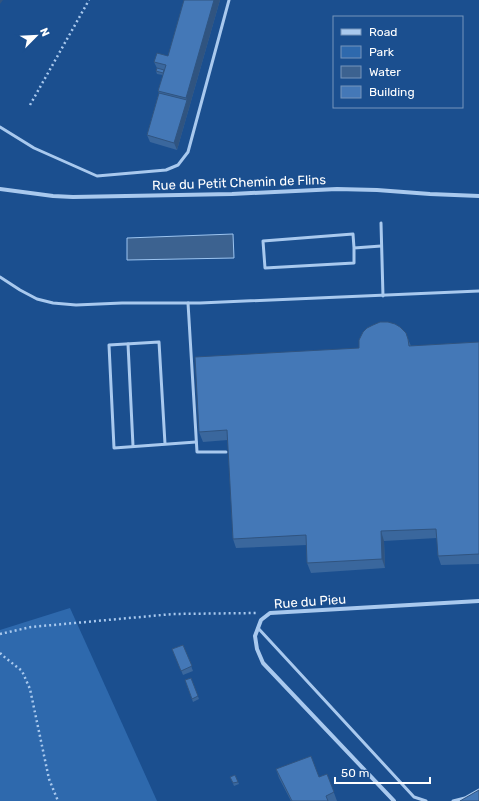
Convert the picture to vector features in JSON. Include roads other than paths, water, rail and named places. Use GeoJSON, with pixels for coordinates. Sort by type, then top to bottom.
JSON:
{"type":"FeatureCollection","features":[{"type":"Feature","properties":{"kind":"street","name":"Rue du Petit Chemin de Flins"},"geometry":{"type":"LineString","coordinates":[[0,189],[53,196],[79,197],[232,194],[337,189],[479,196]]}},
{"type":"Feature","properties":{"kind":"street","name":"Rue du Pieu"},"geometry":{"type":"LineString","coordinates":[[258,628],[261,620],[270,613],[479,601]]}},
{"type":"Feature","properties":{"kind":"street"},"geometry":{"type":"LineString","coordinates":[[258,628],[255,636],[257,649],[263,663],[394,801]]}},
{"type":"Feature","properties":{"kind":"lane"},"geometry":{"type":"LineString","coordinates":[[0,127],[34,148],[97,176],[166,170],[178,165],[188,152],[229,0]]}},
{"type":"Feature","properties":{"kind":"lane"},"geometry":{"type":"LineString","coordinates":[[381,223],[383,296]]}},
{"type":"Feature","properties":{"kind":"lane"},"geometry":{"type":"LineString","coordinates":[[353,234],[354,248],[354,263],[265,268],[263,241],[353,234]]}},
{"type":"Feature","properties":{"kind":"lane"},"geometry":{"type":"LineString","coordinates":[[354,248],[381,246]]}},
{"type":"Feature","properties":{"kind":"lane"},"geometry":{"type":"LineString","coordinates":[[0,277],[37,299],[53,303],[76,305],[188,303],[479,291]]}},
{"type":"Feature","properties":{"kind":"lane"},"geometry":{"type":"LineString","coordinates":[[188,303],[197,452],[226,452]]}},
{"type":"Feature","properties":{"kind":"lane"},"geometry":{"type":"LineString","coordinates":[[165,444],[159,342],[109,345],[114,448],[196,442]]}},
{"type":"Feature","properties":{"kind":"lane"},"geometry":{"type":"LineString","coordinates":[[128,344],[133,446]]}},
{"type":"Feature","properties":{"kind":"lane"},"geometry":{"type":"LineString","coordinates":[[258,628],[414,797],[426,801]]}},
{"type":"Feature","properties":{"kind":"lane"},"geometry":{"type":"LineString","coordinates":[[452,801],[465,798],[479,790]]}},
{"type":"Feature","properties":{"kind":"water"},"geometry":{"type":"Polygon","coordinates":[[[233,234],[234,258],[127,260],[127,238],[233,234]]]}}]}
